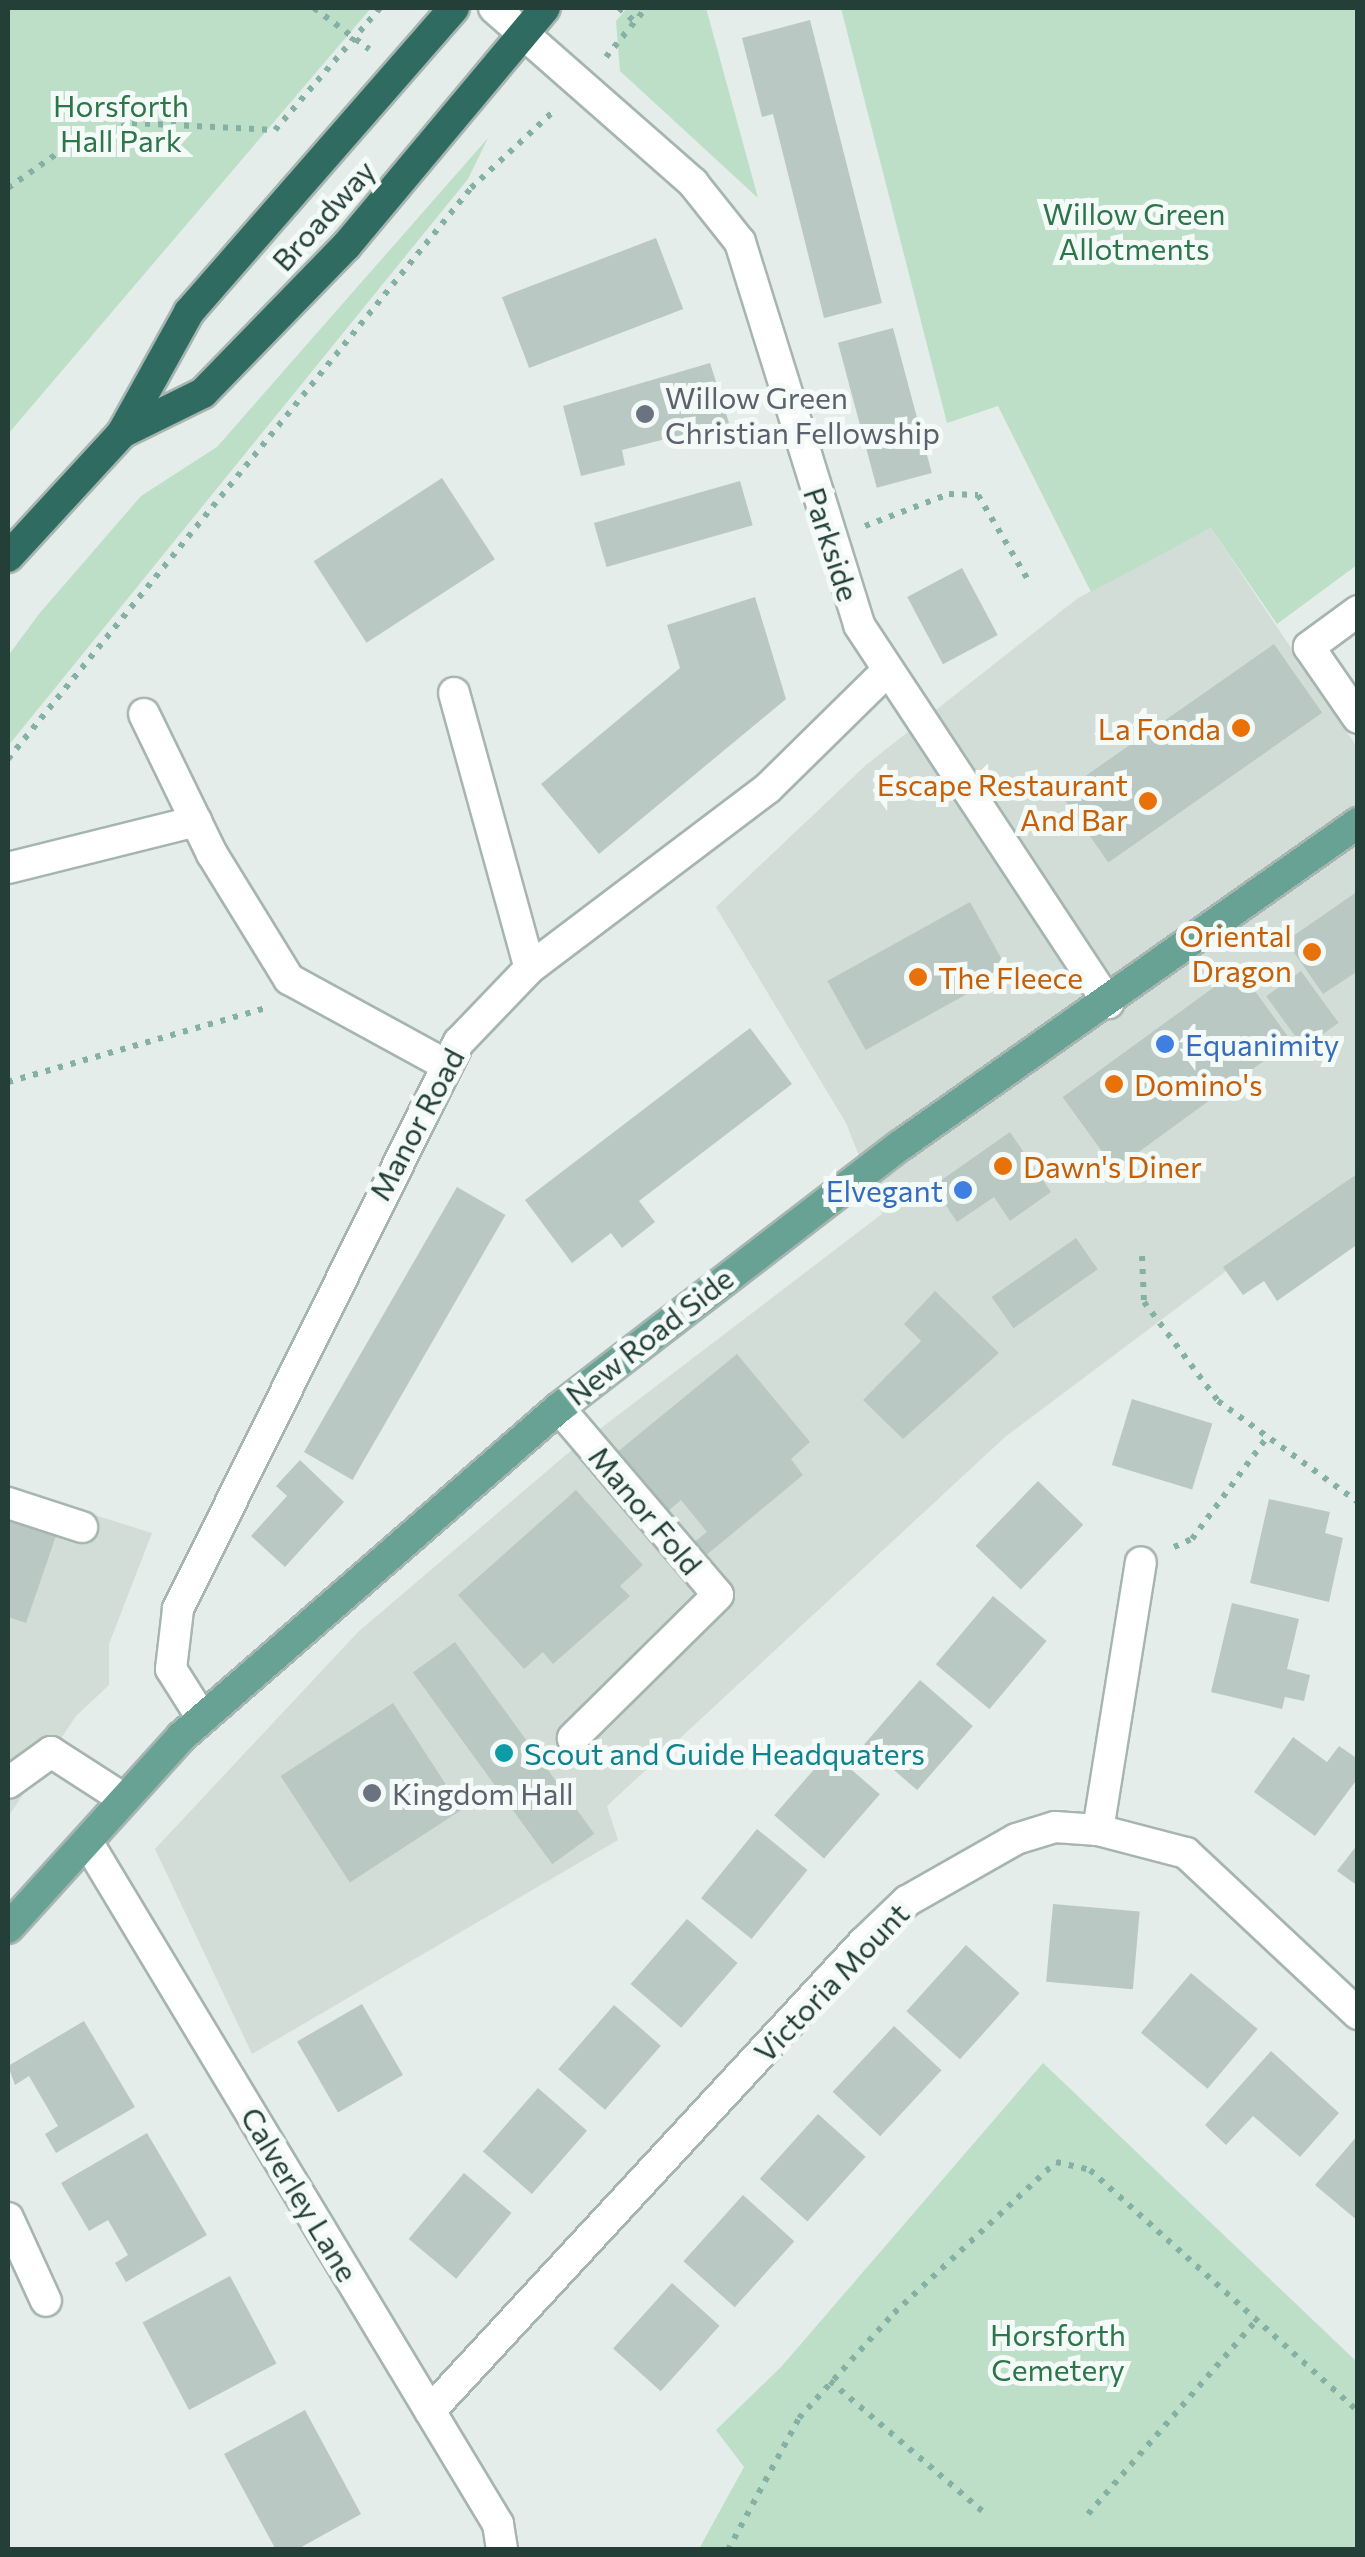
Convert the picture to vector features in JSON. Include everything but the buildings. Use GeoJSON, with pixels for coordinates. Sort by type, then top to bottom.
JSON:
{"type":"FeatureCollection","features":[{"type":"Feature","properties":{"kind":"highway","name":"Broadway"},"geometry":{"type":"LineString","coordinates":[[8,557],[122,433],[189,312],[454,8]]}},
{"type":"Feature","properties":{"kind":"highway","name":"Broadway"},"geometry":{"type":"LineString","coordinates":[[122,433],[202,393],[346,246],[545,8]]}},
{"type":"Feature","properties":{"kind":"main road","name":"New Road Side"},"geometry":{"type":"LineString","coordinates":[[8,1928],[202,1718],[558,1408],[901,1144],[1358,823]]}},
{"type":"Feature","properties":{"kind":"street","name":"Parkside"},"geometry":{"type":"LineString","coordinates":[[494,8],[692,184],[740,242],[829,540],[885,673],[1108,1002]]}},
{"type":"Feature","properties":{"kind":"street"},"geometry":{"type":"LineString","coordinates":[[1358,611],[1309,646],[1358,718]]}},
{"type":"Feature","properties":{"kind":"street","name":"Manor Road"},"geometry":{"type":"LineString","coordinates":[[202,1718],[172,1669],[178,1609],[446,1064],[530,968],[754,800],[885,673]]}},
{"type":"Feature","properties":{"kind":"street"},"geometry":{"type":"LineString","coordinates":[[454,693],[530,968]]}},
{"type":"Feature","properties":{"kind":"street"},"geometry":{"type":"LineString","coordinates":[[144,714],[196,821],[288,979],[446,1064]]}},
{"type":"Feature","properties":{"kind":"street"},"geometry":{"type":"LineString","coordinates":[[8,868],[196,821]]}},
{"type":"Feature","properties":{"kind":"street","name":"Manor Fold"},"geometry":{"type":"LineString","coordinates":[[558,1408],[718,1596],[573,1738]]}},
{"type":"Feature","properties":{"kind":"street"},"geometry":{"type":"LineString","coordinates":[[8,1504],[82,1527]]}},
{"type":"Feature","properties":{"kind":"street"},"geometry":{"type":"LineString","coordinates":[[1098,1830],[1141,1562]]}},
{"type":"Feature","properties":{"kind":"street"},"geometry":{"type":"LineString","coordinates":[[9,1776],[51,1752],[124,1799]]}},
{"type":"Feature","properties":{"kind":"street","name":"Victoria Mount"},"geometry":{"type":"LineString","coordinates":[[430,2411],[907,1901],[1016,1839],[1055,1827],[1098,1830],[1186,1853],[1358,2014]]}},
{"type":"Feature","properties":{"kind":"street","name":"Calverley Lane"},"geometry":{"type":"LineString","coordinates":[[88,1843],[498,2524],[502,2550]]}},
{"type":"Feature","properties":{"kind":"street"},"geometry":{"type":"LineString","coordinates":[[8,2218],[46,2301]]}},
{"type":"Feature","properties":{"kind":"path"},"geometry":{"type":"LineString","coordinates":[[8,188],[72,143],[132,123],[274,130],[380,8]]}},
{"type":"Feature","properties":{"kind":"path"},"geometry":{"type":"LineString","coordinates":[[619,8],[635,22]]}},
{"type":"Feature","properties":{"kind":"path"},"geometry":{"type":"LineString","coordinates":[[8,760],[471,188],[580,88],[646,8]]}},
{"type":"Feature","properties":{"kind":"path"},"geometry":{"type":"LineString","coordinates":[[829,540],[949,494],[978,495],[1028,580]]}},
{"type":"Feature","properties":{"kind":"path"},"geometry":{"type":"LineString","coordinates":[[8,1082],[314,995]]}},
{"type":"Feature","properties":{"kind":"path"},"geometry":{"type":"LineString","coordinates":[[1142,1256],[1144,1302],[1218,1401],[1358,1502]]}},
{"type":"Feature","properties":{"kind":"path"},"geometry":{"type":"LineString","coordinates":[[1141,1562],[1192,1539],[1268,1436]]}},
{"type":"Feature","properties":{"kind":"path"},"geometry":{"type":"LineString","coordinates":[[728,2550],[755,2488],[830,2381],[1056,2162],[1090,2170],[1358,2411]]}},
{"type":"Feature","properties":{"kind":"path"},"geometry":{"type":"LineString","coordinates":[[1088,2514],[1256,2321]]}},
{"type":"Feature","properties":{"kind":"path"},"geometry":{"type":"LineString","coordinates":[[830,2381],[982,2512]]}},
{"type":"Feature","properties":{"kind":"path"},"geometry":{"type":"LineString","coordinates":[[1148,2550],[1186,2550]]}},
{"type":"Feature","properties":{"kind":"shaded area"},"geometry":{"type":"Polygon","coordinates":[[[1211,528],[1357,747],[1357,1173],[1005,1437],[607,1806],[618,1840],[252,2054],[155,1849],[358,1632],[567,1454],[882,1214],[846,1123],[716,907],[866,765],[1078,598],[1211,528]]]}},
{"type":"Feature","properties":{"kind":"shaded area"},"geometry":{"type":"Polygon","coordinates":[[[8,1488],[152,1533],[109,1644],[109,1685],[76,1716],[8,1817],[8,1488]]]}},
{"type":"Feature","properties":{"kind":"green space","name":"Horsforth Hall Park"},"geometry":{"type":"Polygon","coordinates":[[[8,8],[371,8],[8,434],[8,8]]]}},
{"type":"Feature","properties":{"kind":"green space"},"geometry":{"type":"Polygon","coordinates":[[[627,8],[706,8],[758,198],[620,71],[616,21],[627,8]]]}},
{"type":"Feature","properties":{"kind":"green space","name":"Willow Green Allotments"},"geometry":{"type":"Polygon","coordinates":[[[841,8],[1357,8],[1357,565],[1277,624],[1211,528],[1091,592],[998,406],[947,423],[841,8]]]}},
{"type":"Feature","properties":{"kind":"green space"},"geometry":{"type":"Polygon","coordinates":[[[488,138],[468,179],[8,746],[8,656],[39,614],[141,496],[217,447],[488,138]]]}},
{"type":"Feature","properties":{"kind":"green space","name":"Horsforth Cemetery"},"geometry":{"type":"Polygon","coordinates":[[[1043,2063],[1357,2362],[1357,2549],[699,2549],[744,2467],[716,2430],[782,2366],[1043,2063]]]}},
{"type":"Feature","properties":{"kind":"place","name":"Willow Green Christian Fellowship"},"geometry":{"type":"Point","coordinates":[645,414]}},
{"type":"Feature","properties":{"kind":"place","name":"La Fonda"},"geometry":{"type":"Point","coordinates":[1241,728]}},
{"type":"Feature","properties":{"kind":"place","name":"Escape Restaurant And Bar"},"geometry":{"type":"Point","coordinates":[1148,801]}},
{"type":"Feature","properties":{"kind":"place","name":"Oriental Dragon"},"geometry":{"type":"Point","coordinates":[1312,952]}},
{"type":"Feature","properties":{"kind":"place","name":"The Fleece"},"geometry":{"type":"Point","coordinates":[918,977]}},
{"type":"Feature","properties":{"kind":"place","name":"Equanimity"},"geometry":{"type":"Point","coordinates":[1165,1044]}},
{"type":"Feature","properties":{"kind":"place","name":"Domino's"},"geometry":{"type":"Point","coordinates":[1114,1084]}},
{"type":"Feature","properties":{"kind":"place","name":"Dawn's Diner"},"geometry":{"type":"Point","coordinates":[1003,1166]}},
{"type":"Feature","properties":{"kind":"place","name":"Elvegant"},"geometry":{"type":"Point","coordinates":[963,1190]}},
{"type":"Feature","properties":{"kind":"place","name":"Scout and Guide Headquaters"},"geometry":{"type":"Point","coordinates":[504,1753]}},
{"type":"Feature","properties":{"kind":"place","name":"Kingdom Hall"},"geometry":{"type":"Point","coordinates":[372,1793]}}]}
